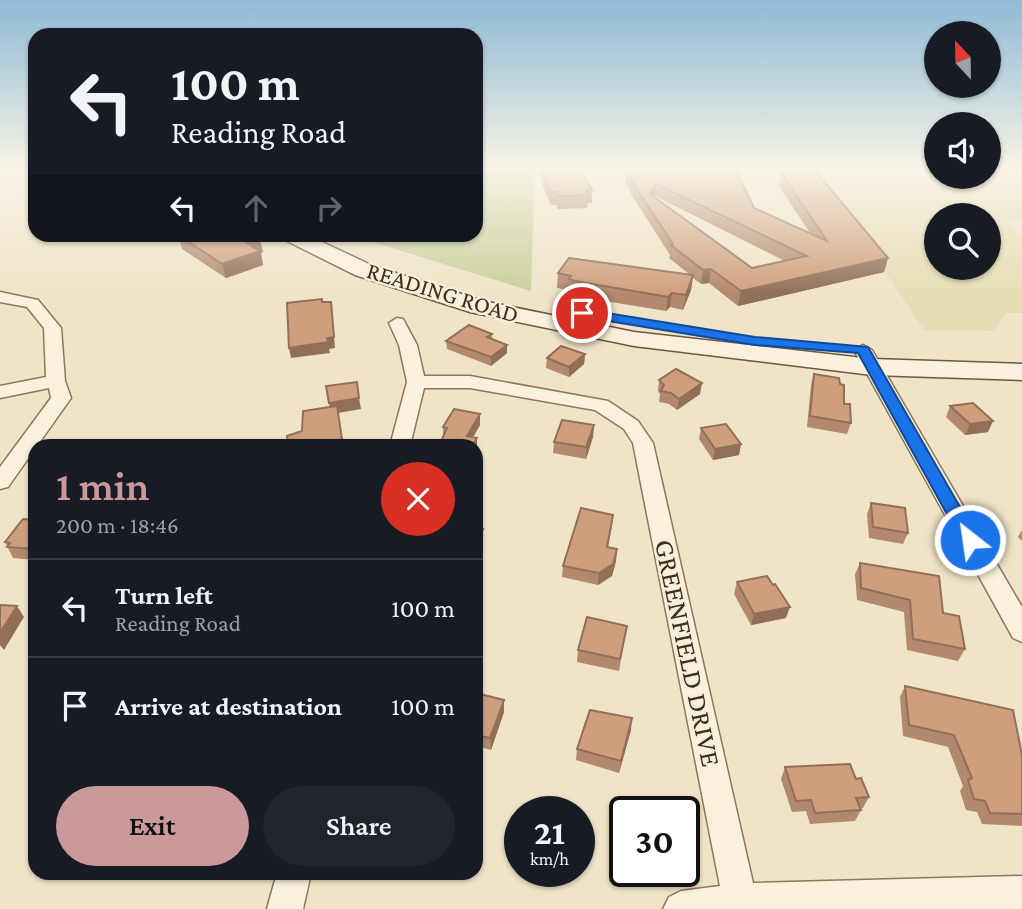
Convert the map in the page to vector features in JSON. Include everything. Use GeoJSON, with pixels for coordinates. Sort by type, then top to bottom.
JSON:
{"type":"FeatureCollection","features":[{"type":"Feature","properties":{"kind":"main road","name":"READING ROAD"},"geometry":{"type":"LineString","coordinates":[[305,242],[363,270],[478,307],[634,339],[1022,372]]}},
{"type":"Feature","properties":{"kind":"main road","name":"READING ROAD"},"geometry":{"type":"LineString","coordinates":[[343,242],[394,264],[538,304],[678,330],[867,358],[1022,353]]}},
{"type":"Feature","properties":{"kind":"street"},"geometry":{"type":"LineString","coordinates":[[0,297],[32,303],[52,328],[56,381],[61,398],[31,439]]}},
{"type":"Feature","properties":{"kind":"street"},"geometry":{"type":"LineString","coordinates":[[397,323],[408,345],[416,382],[402,439]]}},
{"type":"Feature","properties":{"kind":"street"},"geometry":{"type":"LineString","coordinates":[[867,358],[1022,631]]}},
{"type":"Feature","properties":{"kind":"street"},"geometry":{"type":"LineString","coordinates":[[0,393],[56,381]]}},
{"type":"Feature","properties":{"kind":"street","name":"GREENFIELD DRIVE"},"geometry":{"type":"LineString","coordinates":[[416,382],[470,382],[601,405],[631,425],[643,443],[740,901]]}},
{"type":"Feature","properties":{"kind":"street"},"geometry":{"type":"LineString","coordinates":[[0,482],[28,443]]}},
{"type":"Feature","properties":{"kind":"street"},"geometry":{"type":"LineString","coordinates":[[285,909],[292,880]]}},
{"type":"Feature","properties":{"kind":"street"},"geometry":{"type":"LineString","coordinates":[[681,909],[740,901],[1022,893]]}},
{"type":"Feature","properties":{"kind":"shaded area"},"geometry":{"type":"Polygon","coordinates":[[[844,210],[924,210],[924,280],[1001,280],[1001,210],[1022,210],[1022,220],[1006,220],[1022,236],[1022,313],[1006,313],[993,331],[924,330],[844,210]]]}},
{"type":"Feature","properties":{"kind":"green space"},"geometry":{"type":"Polygon","coordinates":[[[483,210],[534,210],[531,291],[373,242],[483,242],[483,210]]]}},
{"type":"Feature","properties":{"kind":"building"},"geometry":{"type":"Polygon","coordinates":[[[651,210],[673,210],[752,268],[807,256],[711,210],[759,210],[827,241],[806,210],[848,210],[888,258],[741,291],[711,269],[703,270],[671,245],[673,244],[651,210]]]}},
{"type":"Feature","properties":{"kind":"building"},"geometry":{"type":"Polygon","coordinates":[[[189,242],[250,242],[247,243],[260,251],[222,264],[189,242]]]}},
{"type":"Feature","properties":{"kind":"building"},"geometry":{"type":"Polygon","coordinates":[[[569,258],[693,275],[686,295],[672,293],[668,297],[569,279],[571,276],[558,273],[569,258]]]}},
{"type":"Feature","properties":{"kind":"building"},"geometry":{"type":"Polygon","coordinates":[[[322,299],[322,302],[331,302],[334,337],[327,338],[328,342],[289,348],[287,303],[322,299]]]}},
{"type":"Feature","properties":{"kind":"building"},"geometry":{"type":"Polygon","coordinates":[[[469,325],[492,334],[487,337],[507,345],[491,357],[446,341],[469,325]]]}},
{"type":"Feature","properties":{"kind":"building"},"geometry":{"type":"Polygon","coordinates":[[[561,346],[585,354],[569,367],[547,358],[561,346]]]}},
{"type":"Feature","properties":{"kind":"building"},"geometry":{"type":"Polygon","coordinates":[[[676,369],[702,383],[679,399],[671,393],[661,391],[664,385],[659,380],[676,369]]]}},
{"type":"Feature","properties":{"kind":"building"},"geometry":{"type":"Polygon","coordinates":[[[814,374],[839,378],[840,384],[844,385],[844,404],[850,404],[851,423],[810,416],[814,374]]]}},
{"type":"Feature","properties":{"kind":"building"},"geometry":{"type":"Polygon","coordinates":[[[357,382],[359,398],[329,403],[326,386],[357,382]]]}},
{"type":"Feature","properties":{"kind":"building"},"geometry":{"type":"Polygon","coordinates":[[[973,403],[993,421],[970,424],[950,406],[973,403]]]}},
{"type":"Feature","properties":{"kind":"building"},"geometry":{"type":"Polygon","coordinates":[[[337,406],[342,439],[287,439],[287,436],[302,431],[303,411],[337,406]]]}},
{"type":"Feature","properties":{"kind":"building"},"geometry":{"type":"Polygon","coordinates":[[[454,409],[480,414],[467,436],[476,439],[442,439],[447,428],[443,427],[454,409]]]}},
{"type":"Feature","properties":{"kind":"building"},"geometry":{"type":"Polygon","coordinates":[[[562,420],[594,425],[586,447],[554,442],[562,420]]]}},
{"type":"Feature","properties":{"kind":"building"},"geometry":{"type":"Polygon","coordinates":[[[726,424],[741,444],[715,449],[701,428],[726,424]]]}},
{"type":"Feature","properties":{"kind":"building"},"geometry":{"type":"Polygon","coordinates":[[[871,503],[905,508],[908,533],[873,527],[871,503]]]}},
{"type":"Feature","properties":{"kind":"building"},"geometry":{"type":"Polygon","coordinates":[[[581,508],[613,515],[607,547],[617,549],[613,564],[599,573],[563,566],[581,508]]]}},
{"type":"Feature","properties":{"kind":"building"},"geometry":{"type":"Polygon","coordinates":[[[23,519],[28,519],[28,548],[7,547],[10,543],[5,542],[23,519]]]}},
{"type":"Feature","properties":{"kind":"building"},"geometry":{"type":"Polygon","coordinates":[[[860,563],[939,576],[943,613],[959,616],[965,649],[913,639],[910,600],[861,588],[860,563]]]}},
{"type":"Feature","properties":{"kind":"building"},"geometry":{"type":"Polygon","coordinates":[[[767,576],[790,607],[754,614],[737,582],[767,576]]]}},
{"type":"Feature","properties":{"kind":"building"},"geometry":{"type":"Polygon","coordinates":[[[0,605],[17,606],[0,633],[0,605]]]}},
{"type":"Feature","properties":{"kind":"building"},"geometry":{"type":"Polygon","coordinates":[[[587,617],[627,626],[620,659],[578,650],[587,617]]]}},
{"type":"Feature","properties":{"kind":"building"},"geometry":{"type":"Polygon","coordinates":[[[905,686],[1013,710],[1022,755],[1022,814],[990,813],[985,801],[974,799],[968,780],[972,778],[954,735],[909,725],[905,686]]]}},
{"type":"Feature","properties":{"kind":"building"},"geometry":{"type":"Polygon","coordinates":[[[483,695],[504,700],[490,738],[483,736],[483,695]]]}},
{"type":"Feature","properties":{"kind":"building"},"geometry":{"type":"Polygon","coordinates":[[[590,710],[632,718],[621,761],[577,749],[590,710]]]}},
{"type":"Feature","properties":{"kind":"building"},"geometry":{"type":"Polygon","coordinates":[[[850,764],[856,779],[861,778],[869,797],[856,798],[861,810],[815,813],[811,800],[796,801],[785,767],[850,764]]]}},
{"type":"Feature","properties":{"kind":"route"},"geometry":{"type":"LineString","coordinates":[[582,313],[755,341],[863,350],[970,540]]}}]}
